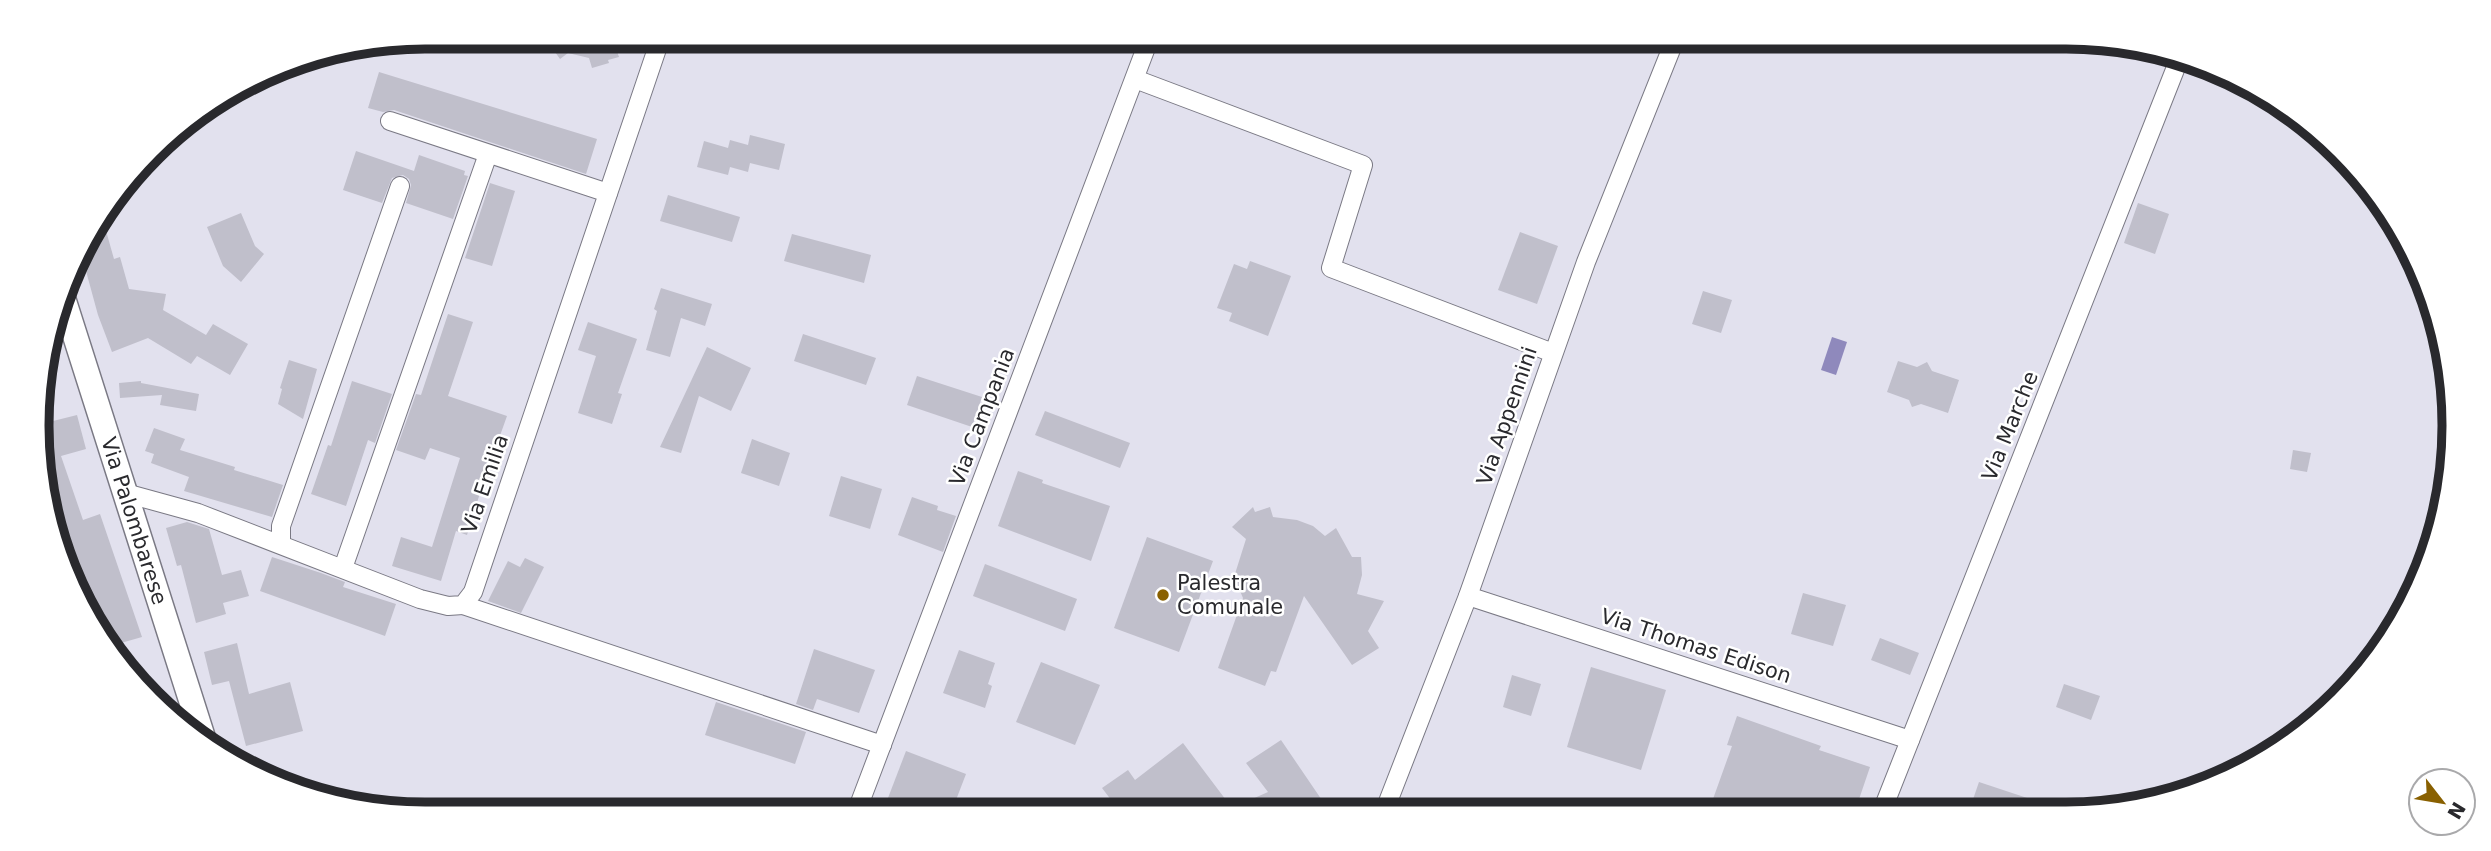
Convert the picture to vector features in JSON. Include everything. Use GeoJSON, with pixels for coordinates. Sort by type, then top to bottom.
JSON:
{"type":"FeatureCollection","features":[{"type":"Feature","properties":{"kind":"main road","name":"Via Palombarese"},"geometry":{"type":"LineString","coordinates":[[67,309],[199,727]]}},
{"type":"Feature","properties":{"kind":"street","name":"Via Emilia"},"geometry":{"type":"LineString","coordinates":[[463,605],[473,593],[657,49]]}},
{"type":"Feature","properties":{"kind":"street","name":"Via Campania"},"geometry":{"type":"LineString","coordinates":[[860,802],[1146,49]]}},
{"type":"Feature","properties":{"kind":"street","name":"Via Appennini"},"geometry":{"type":"LineString","coordinates":[[1388,802],[1468,596],[1586,262],[1671,49]]}},
{"type":"Feature","properties":{"kind":"street","name":"Via Marche"},"geometry":{"type":"LineString","coordinates":[[1886,802],[2176,66]]}},
{"type":"Feature","properties":{"kind":"street"},"geometry":{"type":"LineString","coordinates":[[1135,79],[1363,165],[1331,268],[1553,353]]}},
{"type":"Feature","properties":{"kind":"street"},"geometry":{"type":"LineString","coordinates":[[390,121],[608,193]]}},
{"type":"Feature","properties":{"kind":"street"},"geometry":{"type":"LineString","coordinates":[[343,568],[488,154]]}},
{"type":"Feature","properties":{"kind":"street"},"geometry":{"type":"LineString","coordinates":[[281,544],[281,526],[401,186]]}},
{"type":"Feature","properties":{"kind":"street"},"geometry":{"type":"LineString","coordinates":[[125,493],[198,513],[434,603],[456,607],[463,605],[882,745]]}},
{"type":"Feature","properties":{"kind":"street","name":"Via Thomas Edison"},"geometry":{"type":"LineString","coordinates":[[1468,596],[1910,740]]}},
{"type":"Feature","properties":{"kind":"shaded area"},"geometry":{"type":"Polygon","coordinates":[[[1832,337],[1847,342],[1836,375],[1821,370],[1832,337]]]}},
{"type":"Feature","properties":{"kind":"building"},"geometry":{"type":"Polygon","coordinates":[[[553,49],[616,49],[619,57],[592,68],[589,58],[568,53],[560,59],[553,49]]]}},
{"type":"Feature","properties":{"kind":"building"},"geometry":{"type":"Polygon","coordinates":[[[379,72],[597,139],[586,174],[394,110],[383,112],[368,108],[379,72]]]}},
{"type":"Feature","properties":{"kind":"building"},"geometry":{"type":"Polygon","coordinates":[[[750,135],[785,144],[779,170],[750,163],[748,172],[730,167],[728,175],[697,167],[704,141],[728,148],[730,140],[748,145],[750,135]]]}},
{"type":"Feature","properties":{"kind":"building"},"geometry":{"type":"Polygon","coordinates":[[[356,151],[414,171],[419,155],[465,171],[464,175],[468,176],[453,219],[406,203],[411,185],[409,179],[403,175],[392,178],[382,203],[343,190],[356,151]]]}},
{"type":"Feature","properties":{"kind":"building"},"geometry":{"type":"Polygon","coordinates":[[[490,183],[515,191],[492,266],[465,258],[490,183]]]}},
{"type":"Feature","properties":{"kind":"building"},"geometry":{"type":"Polygon","coordinates":[[[668,195],[740,217],[732,242],[660,221],[668,195]]]}},
{"type":"Feature","properties":{"kind":"building"},"geometry":{"type":"Polygon","coordinates":[[[2138,203],[2169,214],[2155,254],[2124,243],[2138,203]]]}},
{"type":"Feature","properties":{"kind":"building"},"geometry":{"type":"Polygon","coordinates":[[[241,213],[255,246],[264,254],[241,282],[223,266],[207,227],[241,213]]]}},
{"type":"Feature","properties":{"kind":"building"},"geometry":{"type":"Polygon","coordinates":[[[105,227],[114,259],[120,257],[129,289],[166,294],[163,310],[206,335],[213,324],[248,344],[230,375],[197,356],[191,364],[148,338],[112,352],[98,315],[85,266],[105,227]]]}},
{"type":"Feature","properties":{"kind":"building"},"geometry":{"type":"Polygon","coordinates":[[[1520,232],[1558,246],[1537,304],[1498,290],[1520,232]]]}},
{"type":"Feature","properties":{"kind":"building"},"geometry":{"type":"Polygon","coordinates":[[[792,234],[871,255],[864,283],[784,261],[792,234]]]}},
{"type":"Feature","properties":{"kind":"building"},"geometry":{"type":"Polygon","coordinates":[[[1250,261],[1291,276],[1268,336],[1229,321],[1232,313],[1217,308],[1234,264],[1247,269],[1250,261]]]}},
{"type":"Feature","properties":{"kind":"building"},"geometry":{"type":"Polygon","coordinates":[[[661,288],[712,304],[705,326],[681,318],[670,357],[646,350],[661,288]]]}},
{"type":"Feature","properties":{"kind":"building"},"geometry":{"type":"Polygon","coordinates":[[[1703,291],[1732,300],[1721,333],[1692,324],[1703,291]]]}},
{"type":"Feature","properties":{"kind":"building"},"geometry":{"type":"Polygon","coordinates":[[[448,314],[473,322],[448,396],[507,416],[497,444],[494,443],[477,493],[480,493],[467,535],[456,531],[441,581],[392,566],[401,537],[432,547],[460,458],[430,448],[425,460],[396,450],[416,394],[421,395],[448,314]]]}},
{"type":"Feature","properties":{"kind":"building"},"geometry":{"type":"Polygon","coordinates":[[[588,322],[637,339],[618,393],[622,394],[612,424],[578,413],[596,356],[578,350],[588,322]]]}},
{"type":"Feature","properties":{"kind":"building"},"geometry":{"type":"Polygon","coordinates":[[[803,334],[876,358],[866,385],[794,361],[803,334]]]}},
{"type":"Feature","properties":{"kind":"building"},"geometry":{"type":"Polygon","coordinates":[[[707,347],[751,368],[731,411],[699,396],[681,453],[660,447],[707,347]]]}},
{"type":"Feature","properties":{"kind":"building"},"geometry":{"type":"Polygon","coordinates":[[[289,360],[317,369],[303,419],[278,404],[289,360]]]}},
{"type":"Feature","properties":{"kind":"building"},"geometry":{"type":"Polygon","coordinates":[[[1898,361],[1917,367],[1927,362],[1932,371],[1959,380],[1948,413],[1921,404],[1912,407],[1909,400],[1887,392],[1898,361]]]}},
{"type":"Feature","properties":{"kind":"building"},"geometry":{"type":"Polygon","coordinates":[[[917,376],[982,397],[972,427],[907,405],[917,376]]]}},
{"type":"Feature","properties":{"kind":"building"},"geometry":{"type":"Polygon","coordinates":[[[141,381],[199,394],[196,411],[160,405],[162,395],[120,398],[119,383],[141,381]]]}},
{"type":"Feature","properties":{"kind":"building"},"geometry":{"type":"Polygon","coordinates":[[[352,381],[392,394],[375,443],[368,440],[346,506],[311,494],[328,445],[331,446],[352,381]]]}},
{"type":"Feature","properties":{"kind":"building"},"geometry":{"type":"Polygon","coordinates":[[[1045,411],[1130,443],[1120,468],[1035,435],[1045,411]]]}},
{"type":"Feature","properties":{"kind":"building"},"geometry":{"type":"Polygon","coordinates":[[[77,415],[86,449],[61,456],[83,520],[100,514],[142,637],[119,644],[99,614],[78,570],[56,499],[49,422],[77,415]]]}},
{"type":"Feature","properties":{"kind":"building"},"geometry":{"type":"Polygon","coordinates":[[[154,428],[185,439],[180,450],[283,485],[272,517],[184,491],[189,477],[151,463],[154,454],[145,451],[154,428]]]}},
{"type":"Feature","properties":{"kind":"building"},"geometry":{"type":"Polygon","coordinates":[[[752,439],[790,453],[779,486],[741,473],[752,439]]]}},
{"type":"Feature","properties":{"kind":"building"},"geometry":{"type":"Polygon","coordinates":[[[2293,450],[2311,453],[2307,472],[2290,469],[2293,450]]]}},
{"type":"Feature","properties":{"kind":"building"},"geometry":{"type":"Polygon","coordinates":[[[1018,471],[1043,480],[1042,483],[1110,506],[1091,561],[998,526],[1018,471]]]}},
{"type":"Feature","properties":{"kind":"building"},"geometry":{"type":"Polygon","coordinates":[[[841,476],[882,489],[870,529],[829,516],[841,476]]]}},
{"type":"Feature","properties":{"kind":"building"},"geometry":{"type":"Polygon","coordinates":[[[912,497],[956,516],[943,552],[898,535],[912,497]]]}},
{"type":"Feature","properties":{"kind":"building"},"geometry":{"type":"Polygon","coordinates":[[[1253,507],[1255,512],[1270,507],[1273,517],[1297,520],[1313,526],[1325,536],[1336,528],[1352,557],[1361,557],[1362,575],[1357,594],[1384,601],[1368,631],[1379,648],[1352,665],[1304,596],[1276,672],[1271,671],[1265,686],[1218,668],[1243,598],[1234,577],[1246,539],[1232,527],[1253,507]]]}},
{"type":"Feature","properties":{"kind":"building"},"geometry":{"type":"Polygon","coordinates":[[[187,522],[209,529],[222,575],[241,570],[249,596],[223,603],[226,614],[196,623],[181,565],[177,566],[166,528],[187,522]]]}},
{"type":"Feature","properties":{"kind":"building","name":"Palestra Comunale"},"geometry":{"type":"Polygon","coordinates":[[[1147,537],[1213,561],[1179,652],[1114,628],[1147,537]]]}},
{"type":"Feature","properties":{"kind":"building"},"geometry":{"type":"Polygon","coordinates":[[[272,557],[345,582],[343,587],[396,604],[385,636],[260,591],[272,557]]]}},
{"type":"Feature","properties":{"kind":"building"},"geometry":{"type":"Polygon","coordinates":[[[525,558],[544,567],[521,613],[488,601],[508,561],[520,567],[525,558]]]}},
{"type":"Feature","properties":{"kind":"building"},"geometry":{"type":"Polygon","coordinates":[[[985,564],[1077,599],[1065,631],[973,596],[985,564]]]}},
{"type":"Feature","properties":{"kind":"building"},"geometry":{"type":"Polygon","coordinates":[[[1803,593],[1846,605],[1833,646],[1791,634],[1803,593]]]}},
{"type":"Feature","properties":{"kind":"building"},"geometry":{"type":"Polygon","coordinates":[[[1880,638],[1919,653],[1910,675],[1871,660],[1880,638]]]}},
{"type":"Feature","properties":{"kind":"building"},"geometry":{"type":"Polygon","coordinates":[[[237,643],[249,694],[290,682],[303,731],[246,746],[229,681],[212,685],[204,652],[237,643]]]}},
{"type":"Feature","properties":{"kind":"building"},"geometry":{"type":"Polygon","coordinates":[[[814,649],[875,670],[859,713],[817,699],[813,710],[796,704],[814,649]]]}},
{"type":"Feature","properties":{"kind":"building"},"geometry":{"type":"Polygon","coordinates":[[[959,650],[995,663],[988,684],[992,686],[985,708],[943,693],[959,650]]]}},
{"type":"Feature","properties":{"kind":"building"},"geometry":{"type":"Polygon","coordinates":[[[1041,662],[1100,685],[1075,745],[1016,722],[1041,662]]]}},
{"type":"Feature","properties":{"kind":"building"},"geometry":{"type":"Polygon","coordinates":[[[1591,667],[1666,690],[1641,770],[1567,747],[1591,667]]]}},
{"type":"Feature","properties":{"kind":"building"},"geometry":{"type":"Polygon","coordinates":[[[1512,675],[1541,684],[1531,716],[1503,707],[1512,675]]]}},
{"type":"Feature","properties":{"kind":"building"},"geometry":{"type":"Polygon","coordinates":[[[2064,684],[2100,696],[2091,720],[2056,707],[2064,684]]]}},
{"type":"Feature","properties":{"kind":"building"},"geometry":{"type":"Polygon","coordinates":[[[716,702],[806,732],[795,764],[705,735],[716,702]]]}},
{"type":"Feature","properties":{"kind":"building"},"geometry":{"type":"Polygon","coordinates":[[[1737,716],[1821,746],[1819,750],[1870,767],[1858,802],[1721,802],[1713,799],[1732,746],[1727,745],[1737,716]]]}},
{"type":"Feature","properties":{"kind":"building"},"geometry":{"type":"Polygon","coordinates":[[[1281,740],[1323,802],[1246,802],[1268,792],[1246,763],[1281,740]]]}},
{"type":"Feature","properties":{"kind":"building"},"geometry":{"type":"Polygon","coordinates":[[[1183,743],[1227,802],[1113,802],[1102,788],[1128,770],[1135,780],[1183,743]]]}},
{"type":"Feature","properties":{"kind":"building"},"geometry":{"type":"Polygon","coordinates":[[[906,751],[966,774],[955,802],[899,802],[888,798],[906,751]]]}},
{"type":"Feature","properties":{"kind":"building"},"geometry":{"type":"Polygon","coordinates":[[[1979,782],[2039,802],[1972,802],[1979,782]]]}},
{"type":"Feature","properties":{"kind":"place","name":"Palestra Comunale"},"geometry":{"type":"Point","coordinates":[1163,595]}}]}
